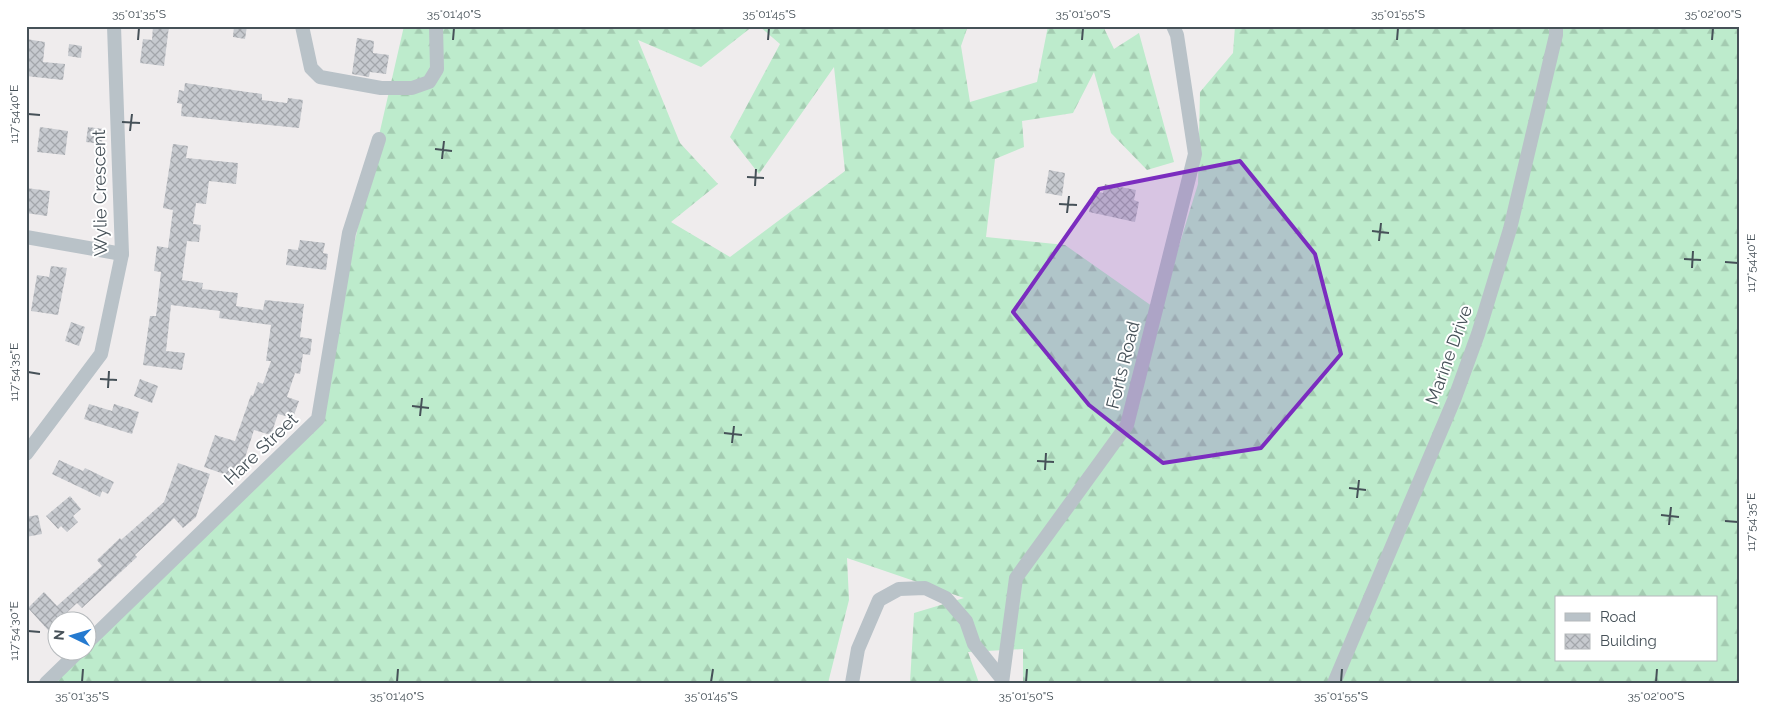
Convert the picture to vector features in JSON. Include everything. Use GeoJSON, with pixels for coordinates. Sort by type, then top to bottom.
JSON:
{"type":"FeatureCollection","features":[{"type":"Feature","properties":{"kind":"street","name":"Wylie Crescent"},"geometry":{"type":"LineString","coordinates":[[26,454],[101,354],[122,254],[114,26]]}},
{"type":"Feature","properties":{"kind":"street"},"geometry":{"type":"LineString","coordinates":[[302,26],[311,68],[320,77],[381,88],[412,88],[429,82],[436,70],[436,26]]}},
{"type":"Feature","properties":{"kind":"street","name":"Forts Road"},"geometry":{"type":"LineString","coordinates":[[1002,681],[1016,578],[1127,425],[1195,154],[1177,35],[1174,26]]}},
{"type":"Feature","properties":{"kind":"street","name":"Marine Drive"},"geometry":{"type":"LineString","coordinates":[[1334,683],[1454,400],[1478,334],[1510,229],[1542,98],[1556,36],[1556,26]]}},
{"type":"Feature","properties":{"kind":"street","name":"Hare Street"},"geometry":{"type":"LineString","coordinates":[[98,632],[318,419],[349,234],[379,139]]}},
{"type":"Feature","properties":{"kind":"street"},"geometry":{"type":"LineString","coordinates":[[26,237],[122,254]]}},
{"type":"Feature","properties":{"kind":"street"},"geometry":{"type":"LineString","coordinates":[[852,683],[858,649],[879,600],[899,589],[926,588],[946,598],[966,622],[974,644],[1002,681]]}},
{"type":"Feature","properties":{"kind":"street"},"geometry":{"type":"LineString","coordinates":[[46,683],[68,662]]}},
{"type":"Feature","properties":{"kind":"highlighted area"},"geometry":{"type":"Polygon","coordinates":[[[1240,161],[1315,254],[1341,354],[1261,448],[1163,463],[1089,405],[1013,312],[1099,189],[1240,161]]]}},
{"type":"Feature","properties":{"kind":"green space"},"geometry":{"type":"Polygon","coordinates":[[[404,26],[753,26],[701,67],[638,40],[680,143],[718,184],[671,222],[730,257],[845,171],[834,67],[759,174],[730,137],[780,44],[759,26],[968,26],[961,46],[970,102],[1037,82],[1048,26],[1103,26],[1114,49],[1139,33],[1174,162],[1147,170],[1111,133],[1094,72],[1073,113],[1022,121],[1024,147],[995,159],[986,237],[1065,245],[1159,311],[1198,184],[1200,92],[1233,53],[1235,26],[1739,26],[1739,683],[1023,683],[1023,649],[968,652],[979,683],[910,683],[914,613],[964,598],[847,558],[849,600],[828,683],[44,683],[66,662],[98,662],[98,632],[313,424],[404,26]]]}},
{"type":"Feature","properties":{"kind":"building"},"geometry":{"type":"Polygon","coordinates":[[[153,26],[169,26],[164,66],[140,63],[143,39],[152,40],[153,26]]]}},
{"type":"Feature","properties":{"kind":"building"},"geometry":{"type":"Polygon","coordinates":[[[234,26],[247,26],[245,39],[233,37],[234,26]]]}},
{"type":"Feature","properties":{"kind":"building"},"geometry":{"type":"Polygon","coordinates":[[[357,38],[374,41],[373,53],[389,55],[386,74],[370,72],[369,77],[352,74],[357,38]]]}},
{"type":"Feature","properties":{"kind":"building"},"geometry":{"type":"Polygon","coordinates":[[[26,39],[45,42],[43,62],[65,64],[63,80],[26,76],[26,39]]]}},
{"type":"Feature","properties":{"kind":"building"},"geometry":{"type":"Polygon","coordinates":[[[69,44],[82,46],[81,58],[68,56],[69,44]]]}},
{"type":"Feature","properties":{"kind":"building"},"geometry":{"type":"Polygon","coordinates":[[[185,83],[262,94],[262,100],[287,103],[288,98],[303,100],[299,128],[181,116],[182,104],[177,103],[179,90],[184,91],[185,83]]]}},
{"type":"Feature","properties":{"kind":"building"},"geometry":{"type":"Polygon","coordinates":[[[40,127],[68,131],[65,155],[37,152],[40,127]]]}},
{"type":"Feature","properties":{"kind":"building"},"geometry":{"type":"Polygon","coordinates":[[[88,127],[103,129],[102,144],[86,142],[88,127]]]}},
{"type":"Feature","properties":{"kind":"building"},"geometry":{"type":"Polygon","coordinates":[[[173,144],[188,146],[186,158],[238,163],[236,184],[209,181],[206,204],[196,203],[193,224],[201,225],[199,242],[187,241],[182,280],[203,283],[202,289],[238,293],[236,306],[263,310],[265,300],[304,304],[300,337],[312,339],[310,355],[303,354],[300,374],[295,373],[287,397],[299,401],[293,418],[278,414],[271,435],[254,430],[238,479],[204,467],[215,435],[235,441],[251,395],[253,396],[258,382],[263,384],[271,361],[266,361],[271,325],[219,318],[220,311],[171,305],[166,351],[185,353],[182,370],[143,365],[150,316],[156,316],[161,272],[154,271],[157,246],[168,248],[173,210],[163,208],[173,144]]]}},
{"type":"Feature","properties":{"kind":"building"},"geometry":{"type":"Polygon","coordinates":[[[1049,170],[1065,173],[1062,196],[1045,193],[1049,170]]]}},
{"type":"Feature","properties":{"kind":"building"},"geometry":{"type":"Polygon","coordinates":[[[1105,184],[1136,190],[1134,200],[1139,202],[1135,222],[1089,212],[1094,191],[1103,193],[1105,184]]]}},
{"type":"Feature","properties":{"kind":"building"},"geometry":{"type":"Polygon","coordinates":[[[26,188],[50,191],[47,216],[26,213],[26,188]]]}},
{"type":"Feature","properties":{"kind":"building"},"geometry":{"type":"Polygon","coordinates":[[[300,240],[325,243],[323,253],[328,254],[326,270],[286,265],[288,249],[298,250],[300,240]]]}},
{"type":"Feature","properties":{"kind":"building"},"geometry":{"type":"Polygon","coordinates":[[[51,266],[67,268],[58,315],[31,311],[37,275],[49,277],[51,266]]]}},
{"type":"Feature","properties":{"kind":"building"},"geometry":{"type":"Polygon","coordinates":[[[71,322],[85,327],[79,346],[65,341],[71,322]]]}},
{"type":"Feature","properties":{"kind":"building"},"geometry":{"type":"Polygon","coordinates":[[[140,379],[158,386],[152,403],[134,396],[140,379]]]}},
{"type":"Feature","properties":{"kind":"building"},"geometry":{"type":"Polygon","coordinates":[[[89,404],[112,411],[114,404],[139,412],[132,434],[84,419],[89,404]]]}},
{"type":"Feature","properties":{"kind":"building"},"geometry":{"type":"Polygon","coordinates":[[[59,460],[83,471],[85,468],[114,482],[108,494],[102,491],[100,497],[52,474],[59,460]]]}},
{"type":"Feature","properties":{"kind":"building"},"geometry":{"type":"Polygon","coordinates":[[[178,463],[210,474],[196,517],[183,528],[174,518],[135,555],[137,557],[82,608],[77,603],[68,612],[48,612],[48,630],[28,608],[44,592],[57,606],[102,566],[97,560],[120,538],[121,540],[164,502],[178,463]]]}},
{"type":"Feature","properties":{"kind":"building"},"geometry":{"type":"Polygon","coordinates":[[[70,496],[81,509],[73,516],[78,522],[67,532],[61,526],[58,529],[46,516],[70,496]]]}},
{"type":"Feature","properties":{"kind":"building"},"geometry":{"type":"Polygon","coordinates":[[[38,515],[42,534],[26,537],[26,517],[38,515]]]}}]}
